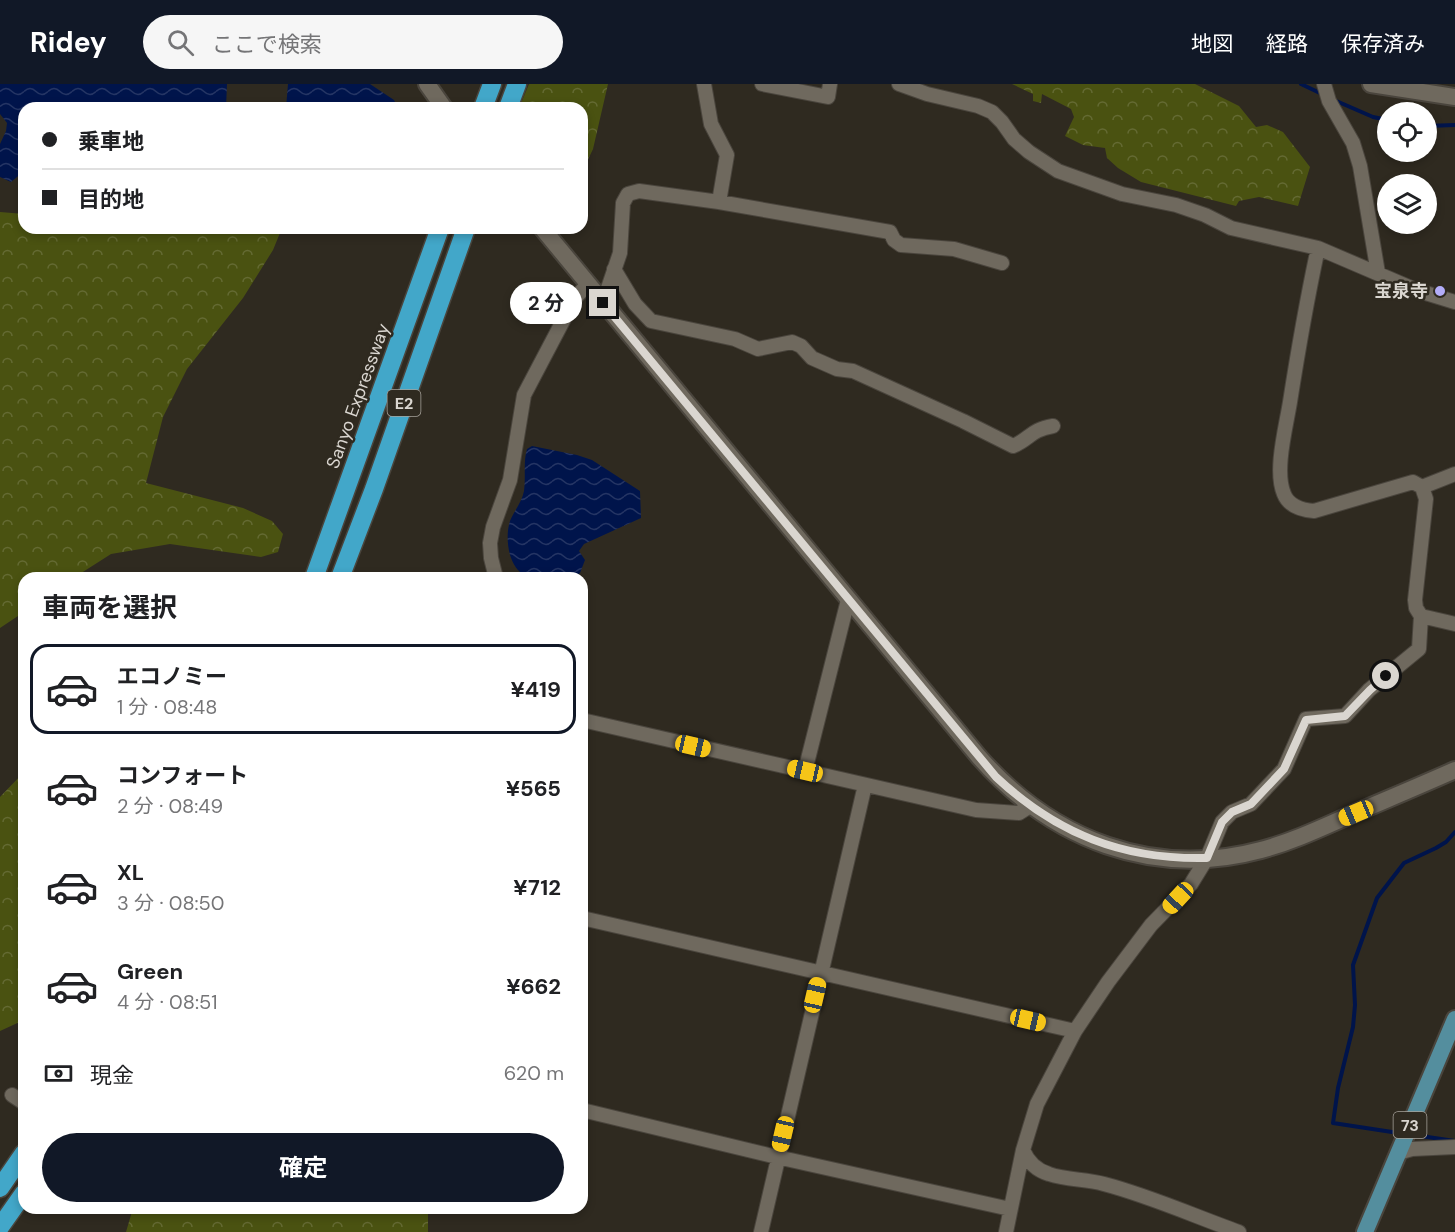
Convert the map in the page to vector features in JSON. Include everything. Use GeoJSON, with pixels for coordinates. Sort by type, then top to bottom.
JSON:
{"type":"FeatureCollection","features":[{"type":"Feature","properties":{"kind":"highway"},"geometry":{"type":"LineString","coordinates":[[485,102],[492,84]]}},
{"type":"Feature","properties":{"kind":"highway"},"geometry":{"type":"LineString","coordinates":[[510,102],[517,84]]}},
{"type":"Feature","properties":{"kind":"highway","name":"Sanyo Expressway"},"geometry":{"type":"LineString","coordinates":[[316,572],[438,234]]}},
{"type":"Feature","properties":{"kind":"highway","name":"E2"},"geometry":{"type":"LineString","coordinates":[[342,572],[464,234]]}},
{"type":"Feature","properties":{"kind":"highway"},"geometry":{"type":"LineString","coordinates":[[0,1188],[18,1162]]}},
{"type":"Feature","properties":{"kind":"highway"},"geometry":{"type":"LineString","coordinates":[[0,1227],[18,1202]]}},
{"type":"Feature","properties":{"kind":"main road","name":"73"},"geometry":{"type":"LineString","coordinates":[[1365,1232],[1455,1019]]}},
{"type":"Feature","properties":{"kind":"street"},"geometry":{"type":"LineString","coordinates":[[428,84],[440,102]]}},
{"type":"Feature","properties":{"kind":"street"},"geometry":{"type":"LineString","coordinates":[[704,84],[711,124],[727,155],[719,202]]}},
{"type":"Feature","properties":{"kind":"street"},"geometry":{"type":"LineString","coordinates":[[762,84],[828,97],[830,84]]}},
{"type":"Feature","properties":{"kind":"street"},"geometry":{"type":"LineString","coordinates":[[899,84],[992,112],[1014,139],[1029,152],[1066,175],[1122,194],[1176,205],[1232,228],[1318,248],[1416,290],[1455,302]]}},
{"type":"Feature","properties":{"kind":"street"},"geometry":{"type":"LineString","coordinates":[[1371,84],[1455,97]]}},
{"type":"Feature","properties":{"kind":"street"},"geometry":{"type":"LineString","coordinates":[[1327,91],[1353,143],[1360,166],[1378,273]]}},
{"type":"Feature","properties":{"kind":"street"},"geometry":{"type":"LineString","coordinates":[[603,303],[620,253],[623,202],[627,194],[639,191],[719,202],[890,232],[894,240],[901,245],[954,249],[1002,263]]}},
{"type":"Feature","properties":{"kind":"street"},"geometry":{"type":"LineString","coordinates":[[547,234],[996,777],[1030,806],[1063,827],[1106,845],[1134,853],[1167,858],[1207,858],[1262,850],[1289,841],[1455,770]]}},
{"type":"Feature","properties":{"kind":"street"},"geometry":{"type":"LineString","coordinates":[[1006,1232],[1023,1150],[1037,1104],[1074,1031],[1108,982],[1151,925],[1191,884],[1207,858],[1222,822],[1232,812],[1251,804],[1284,769],[1306,720],[1345,716],[1370,690],[1419,650],[1421,616],[1416,608],[1415,600],[1426,499],[1422,487],[1413,482],[1314,511],[1297,508],[1290,504],[1284,494],[1281,478],[1282,450],[1318,248]]}},
{"type":"Feature","properties":{"kind":"street"},"geometry":{"type":"LineString","coordinates":[[614,269],[635,304],[651,321],[735,339],[758,349],[792,342],[801,346],[812,358],[837,369],[853,371],[1012,446],[1020,443],[1034,431],[1053,426]]}},
{"type":"Feature","properties":{"kind":"street"},"geometry":{"type":"LineString","coordinates":[[494,572],[490,543],[493,527],[510,480],[524,395],[574,298],[588,284]]}},
{"type":"Feature","properties":{"kind":"street"},"geometry":{"type":"LineString","coordinates":[[1422,487],[1455,474]]}},
{"type":"Feature","properties":{"kind":"street"},"geometry":{"type":"LineString","coordinates":[[805,771],[848,600]]}},
{"type":"Feature","properties":{"kind":"street"},"geometry":{"type":"LineString","coordinates":[[1421,616],[1455,624]]}},
{"type":"Feature","properties":{"kind":"street"},"geometry":{"type":"LineString","coordinates":[[588,721],[976,810],[1019,813],[1030,806]]}},
{"type":"Feature","properties":{"kind":"street"},"geometry":{"type":"LineString","coordinates":[[761,1232],[865,785]]}},
{"type":"Feature","properties":{"kind":"street"},"geometry":{"type":"LineString","coordinates":[[588,919],[821,971],[1074,1031]]}},
{"type":"Feature","properties":{"kind":"street"},"geometry":{"type":"LineString","coordinates":[[588,1111],[777,1157],[1010,1209]]}},
{"type":"Feature","properties":{"kind":"street"},"geometry":{"type":"LineString","coordinates":[[1398,1153],[1412,1149],[1455,1147]]}},
{"type":"Feature","properties":{"kind":"street"},"geometry":{"type":"LineString","coordinates":[[1023,1150],[1028,1160],[1038,1169],[1050,1174],[1120,1188],[1239,1232]]}},
{"type":"Feature","properties":{"kind":"green space"},"geometry":{"type":"Polygon","coordinates":[[[529,84],[608,84],[593,149],[588,160],[588,102],[522,102],[529,84]]]}},
{"type":"Feature","properties":{"kind":"green space"},"geometry":{"type":"Polygon","coordinates":[[[1012,84],[1195,84],[1239,106],[1256,127],[1267,125],[1283,132],[1310,167],[1298,206],[1259,197],[1239,201],[1236,206],[1141,182],[1118,168],[1107,158],[1105,148],[1083,145],[1065,136],[1074,117],[1071,109],[1042,94],[1041,103],[1033,101],[1033,94],[1012,84]]]}},
{"type":"Feature","properties":{"kind":"green space"},"geometry":{"type":"Polygon","coordinates":[[[0,212],[18,214],[18,234],[280,234],[273,250],[243,298],[187,369],[163,417],[146,483],[243,508],[272,521],[283,534],[278,552],[261,557],[170,544],[111,554],[83,572],[18,572],[18,616],[0,628],[0,212]]]}},
{"type":"Feature","properties":{"kind":"green space"},"geometry":{"type":"Polygon","coordinates":[[[18,778],[18,1023],[0,1031],[0,797],[18,778]]]}},
{"type":"Feature","properties":{"kind":"green space"},"geometry":{"type":"Polygon","coordinates":[[[131,1214],[428,1214],[428,1232],[126,1232],[131,1214]]]}},
{"type":"Feature","properties":{"kind":"water"},"geometry":{"type":"Polygon","coordinates":[[[0,84],[227,84],[226,102],[18,102],[18,176],[11,182],[0,177],[0,144],[7,123],[0,114],[0,84]]]}},
{"type":"Feature","properties":{"kind":"water"},"geometry":{"type":"Polygon","coordinates":[[[288,84],[370,84],[395,102],[286,102],[288,84]]]}},
{"type":"Feature","properties":{"kind":"water"},"geometry":{"type":"Polygon","coordinates":[[[532,446],[592,460],[640,491],[641,518],[584,544],[579,551],[585,560],[580,572],[521,572],[513,562],[508,546],[508,528],[523,495],[527,449],[532,446]]]}},
{"type":"Feature","properties":{"kind":"waterway"},"geometry":{"type":"LineString","coordinates":[[1301,84],[1322,94]]}},
{"type":"Feature","properties":{"kind":"waterway"},"geometry":{"type":"LineString","coordinates":[[1334,100],[1377,118]]}},
{"type":"Feature","properties":{"kind":"waterway"},"geometry":{"type":"LineString","coordinates":[[1437,126],[1455,125]]}},
{"type":"Feature","properties":{"kind":"waterway"},"geometry":{"type":"LineString","coordinates":[[1392,1132],[1333,1123],[1338,1088],[1353,1027],[1355,1005],[1353,965],[1377,898],[1404,863],[1446,842],[1455,832]]}},
{"type":"Feature","properties":{"kind":"waterway"},"geometry":{"type":"LineString","coordinates":[[1414,1135],[1455,1141]]}},
{"type":"Feature","properties":{"kind":"place","name":"宝泉寺"},"geometry":{"type":"Point","coordinates":[1440,291]}},
{"type":"Feature","properties":{"kind":"route"},"geometry":{"type":"LineString","coordinates":[[603,303],[996,777],[1030,806],[1079,835],[1134,853],[1167,858],[1207,858],[1222,822],[1232,812],[1251,804],[1284,769],[1306,720],[1345,716],[1386,676]]}}]}
